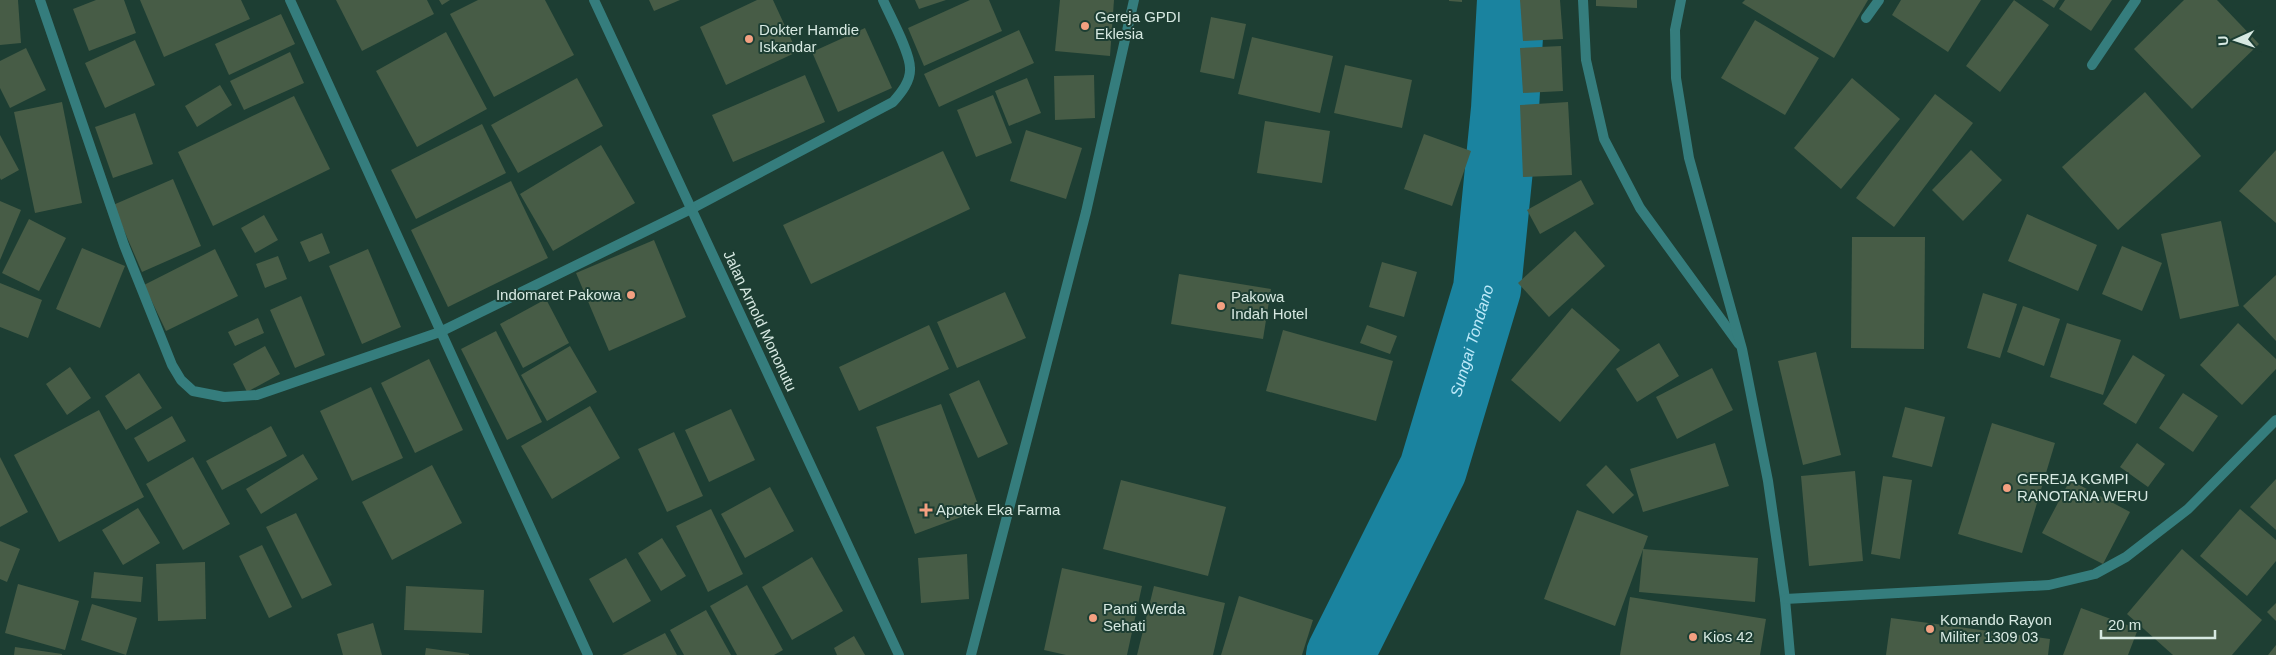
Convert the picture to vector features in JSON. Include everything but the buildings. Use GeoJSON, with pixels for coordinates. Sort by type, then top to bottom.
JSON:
{"type":"FeatureCollection","features":[{"type":"Feature","properties":{"kind":"street"},"geometry":{"type":"LineString","coordinates":[[40,0],[124,245],[172,365],[181,380],[193,391],[224,397],[257,396],[440,332],[692,209],[893,102],[904,89],[910,68],[903,44],[883,0]]}},
{"type":"Feature","properties":{"kind":"street"},"geometry":{"type":"LineString","coordinates":[[290,0],[588,655]]}},
{"type":"Feature","properties":{"kind":"street","name":"Jalan Arnold Mononutu"},"geometry":{"type":"LineString","coordinates":[[594,0],[898,655]]}},
{"type":"Feature","properties":{"kind":"street"},"geometry":{"type":"LineString","coordinates":[[972,655],[1086,212],[1134,0]]}},
{"type":"Feature","properties":{"kind":"street"},"geometry":{"type":"LineString","coordinates":[[1583,0],[1586,60],[1604,139],[1640,208],[1742,348]]}},
{"type":"Feature","properties":{"kind":"street"},"geometry":{"type":"LineString","coordinates":[[1681,0],[1675,30],[1676,78],[1688,158],[1742,348],[1768,481],[1785,599],[1790,655]]}},
{"type":"Feature","properties":{"kind":"street"},"geometry":{"type":"LineString","coordinates":[[1866,18],[1879,0]]}},
{"type":"Feature","properties":{"kind":"street"},"geometry":{"type":"LineString","coordinates":[[2092,65],[2136,0]]}},
{"type":"Feature","properties":{"kind":"street"},"geometry":{"type":"LineString","coordinates":[[1785,599],[2049,585],[2095,574],[2126,557],[2188,509],[2276,420]]}},
{"type":"Feature","properties":{"kind":"waterway","name":"Sungai Tondano"},"geometry":{"type":"LineString","coordinates":[[1340,655],[1433,469],[1487,289],[1505,109],[1511,0]]}},
{"type":"Feature","properties":{"kind":"place","name":"Gereja GPDI Eklesia"},"geometry":{"type":"Point","coordinates":[1085,26]}},
{"type":"Feature","properties":{"kind":"place","name":"Dokter Hamdie Iskandar"},"geometry":{"type":"Point","coordinates":[749,39]}},
{"type":"Feature","properties":{"kind":"place","name":"Indomaret Pakowa"},"geometry":{"type":"Point","coordinates":[631,295]}},
{"type":"Feature","properties":{"kind":"place","name":"Pakowa Indah Hotel"},"geometry":{"type":"Point","coordinates":[1221,306]}},
{"type":"Feature","properties":{"kind":"place","name":"GEREJA KGMPI RANOTANA WERU"},"geometry":{"type":"Point","coordinates":[2007,488]}},
{"type":"Feature","properties":{"kind":"place","name":"Apotek Eka Farma"},"geometry":{"type":"Point","coordinates":[926,510]}},
{"type":"Feature","properties":{"kind":"place","name":"Panti Werda Sehati"},"geometry":{"type":"Point","coordinates":[1093,618]}},
{"type":"Feature","properties":{"kind":"place","name":"Komando Rayon Militer 1309 03"},"geometry":{"type":"Point","coordinates":[1930,629]}},
{"type":"Feature","properties":{"kind":"place","name":"Kios 42"},"geometry":{"type":"Point","coordinates":[1693,637]}}]}
